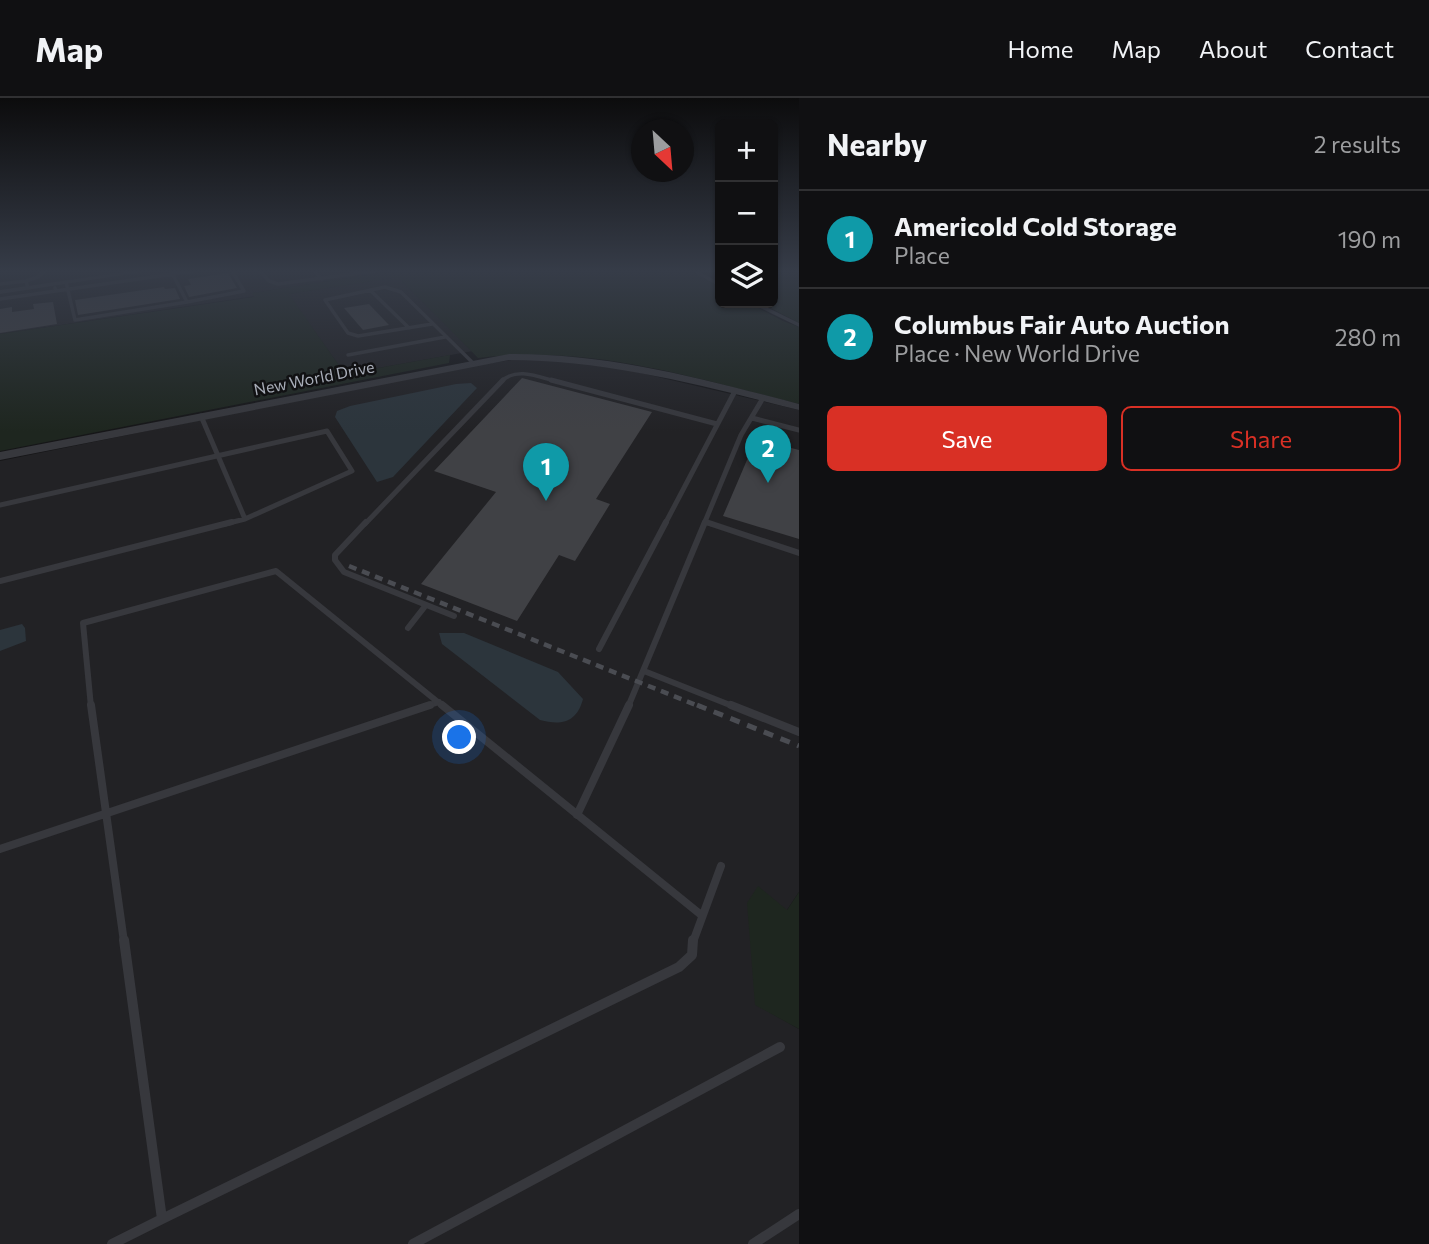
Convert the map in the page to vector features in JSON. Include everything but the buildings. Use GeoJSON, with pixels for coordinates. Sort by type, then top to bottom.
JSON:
{"type":"FeatureCollection","features":[{"type":"Feature","properties":{"kind":"street","name":"New World Drive"},"geometry":{"type":"LineString","coordinates":[[0,456],[472,362],[535,355],[578,357],[623,364],[799,407]]}},
{"type":"Feature","properties":{"kind":"lane"},"geometry":{"type":"LineString","coordinates":[[341,324],[348,333],[370,335],[429,324]]}},
{"type":"Feature","properties":{"kind":"lane"},"geometry":{"type":"LineString","coordinates":[[405,324],[409,328]]}},
{"type":"Feature","properties":{"kind":"lane"},"geometry":{"type":"LineString","coordinates":[[432,324],[472,362]]}},
{"type":"Feature","properties":{"kind":"lane"},"geometry":{"type":"LineString","coordinates":[[348,355],[445,337]]}},
{"type":"Feature","properties":{"kind":"lane"},"geometry":{"type":"LineString","coordinates":[[454,616],[344,572],[335,560],[335,555],[507,376],[523,373],[717,424]]}},
{"type":"Feature","properties":{"kind":"lane"},"geometry":{"type":"LineString","coordinates":[[599,649],[735,391]]}},
{"type":"Feature","properties":{"kind":"lane"},"geometry":{"type":"LineString","coordinates":[[577,816],[644,671],[741,435],[763,398]]}},
{"type":"Feature","properties":{"kind":"lane"},"geometry":{"type":"LineString","coordinates":[[201,416],[245,519]]}},
{"type":"Feature","properties":{"kind":"lane"},"geometry":{"type":"LineString","coordinates":[[751,418],[799,430]]}},
{"type":"Feature","properties":{"kind":"lane"},"geometry":{"type":"LineString","coordinates":[[0,505],[327,431],[352,471],[245,519],[0,580]]}},
{"type":"Feature","properties":{"kind":"lane"},"geometry":{"type":"LineString","coordinates":[[705,522],[799,553]]}},
{"type":"Feature","properties":{"kind":"lane"},"geometry":{"type":"LineString","coordinates":[[162,1219],[105,814],[83,622],[276,571],[700,914]]}},
{"type":"Feature","properties":{"kind":"lane"},"geometry":{"type":"LineString","coordinates":[[408,628],[426,605]]}},
{"type":"Feature","properties":{"kind":"lane"},"geometry":{"type":"LineString","coordinates":[[644,671],[798,729]]}},
{"type":"Feature","properties":{"kind":"lane"},"geometry":{"type":"LineString","coordinates":[[0,849],[439,702]]}},
{"type":"Feature","properties":{"kind":"lane"},"geometry":{"type":"LineString","coordinates":[[112,1244],[679,967],[692,955],[693,936],[700,914],[721,866]]}},
{"type":"Feature","properties":{"kind":"lane"},"geometry":{"type":"LineString","coordinates":[[413,1244],[780,1047]]}},
{"type":"Feature","properties":{"kind":"lane"},"geometry":{"type":"LineString","coordinates":[[753,1244],[799,1214]]}},
{"type":"Feature","properties":{"kind":"shaded area"},"geometry":{"type":"Polygon","coordinates":[[[0,324],[64,324],[0,334],[0,324]]]}},
{"type":"Feature","properties":{"kind":"shaded area"},"geometry":{"type":"Polygon","coordinates":[[[65,324],[310,324],[345,374],[450,355],[449,363],[0,451],[0,334],[65,324]]]}},
{"type":"Feature","properties":{"kind":"shaded area"},"geometry":{"type":"Polygon","coordinates":[[[310,324],[446,324],[473,351],[345,374],[310,324]]]}},
{"type":"Feature","properties":{"kind":"shaded area"},"geometry":{"type":"Polygon","coordinates":[[[445,324],[792,324],[799,327],[799,404],[640,366],[560,355],[478,358],[445,324]]]}},
{"type":"Feature","properties":{"kind":"shaded area"},"geometry":{"type":"Polygon","coordinates":[[[525,358],[594,362],[799,410],[799,892],[787,910],[755,1004],[799,1029],[799,1244],[0,1244],[0,461],[446,370],[525,358]]]}},
{"type":"Feature","properties":{"kind":"shaded area"},"geometry":{"type":"Polygon","coordinates":[[[471,383],[477,388],[393,477],[377,482],[335,417],[337,411],[350,406],[471,383]]]}},
{"type":"Feature","properties":{"kind":"shaded area"},"geometry":{"type":"Polygon","coordinates":[[[22,624],[26,641],[0,651],[0,630],[22,624]]]}},
{"type":"Feature","properties":{"kind":"shaded area"},"geometry":{"type":"Polygon","coordinates":[[[439,633],[464,633],[558,672],[583,699],[577,713],[562,722],[540,720],[442,644],[439,633]]]}},
{"type":"Feature","properties":{"kind":"shaded area"},"geometry":{"type":"Polygon","coordinates":[[[758,886],[787,910],[799,892],[799,1029],[755,1005],[747,903],[758,886]]]}},
{"type":"Feature","properties":{"kind":"railway"},"geometry":{"type":"LineString","coordinates":[[349,566],[701,707]]}},
{"type":"Feature","properties":{"kind":"railway"},"geometry":{"type":"LineString","coordinates":[[697,705],[799,746]]}},
{"type":"Feature","properties":{"kind":"place","name":"Columbus Fair Auto Auction"},"geometry":{"type":"Point","coordinates":[768,483]}},
{"type":"Feature","properties":{"kind":"place","name":"Americold Cold Storage"},"geometry":{"type":"Point","coordinates":[546,501]}}]}
